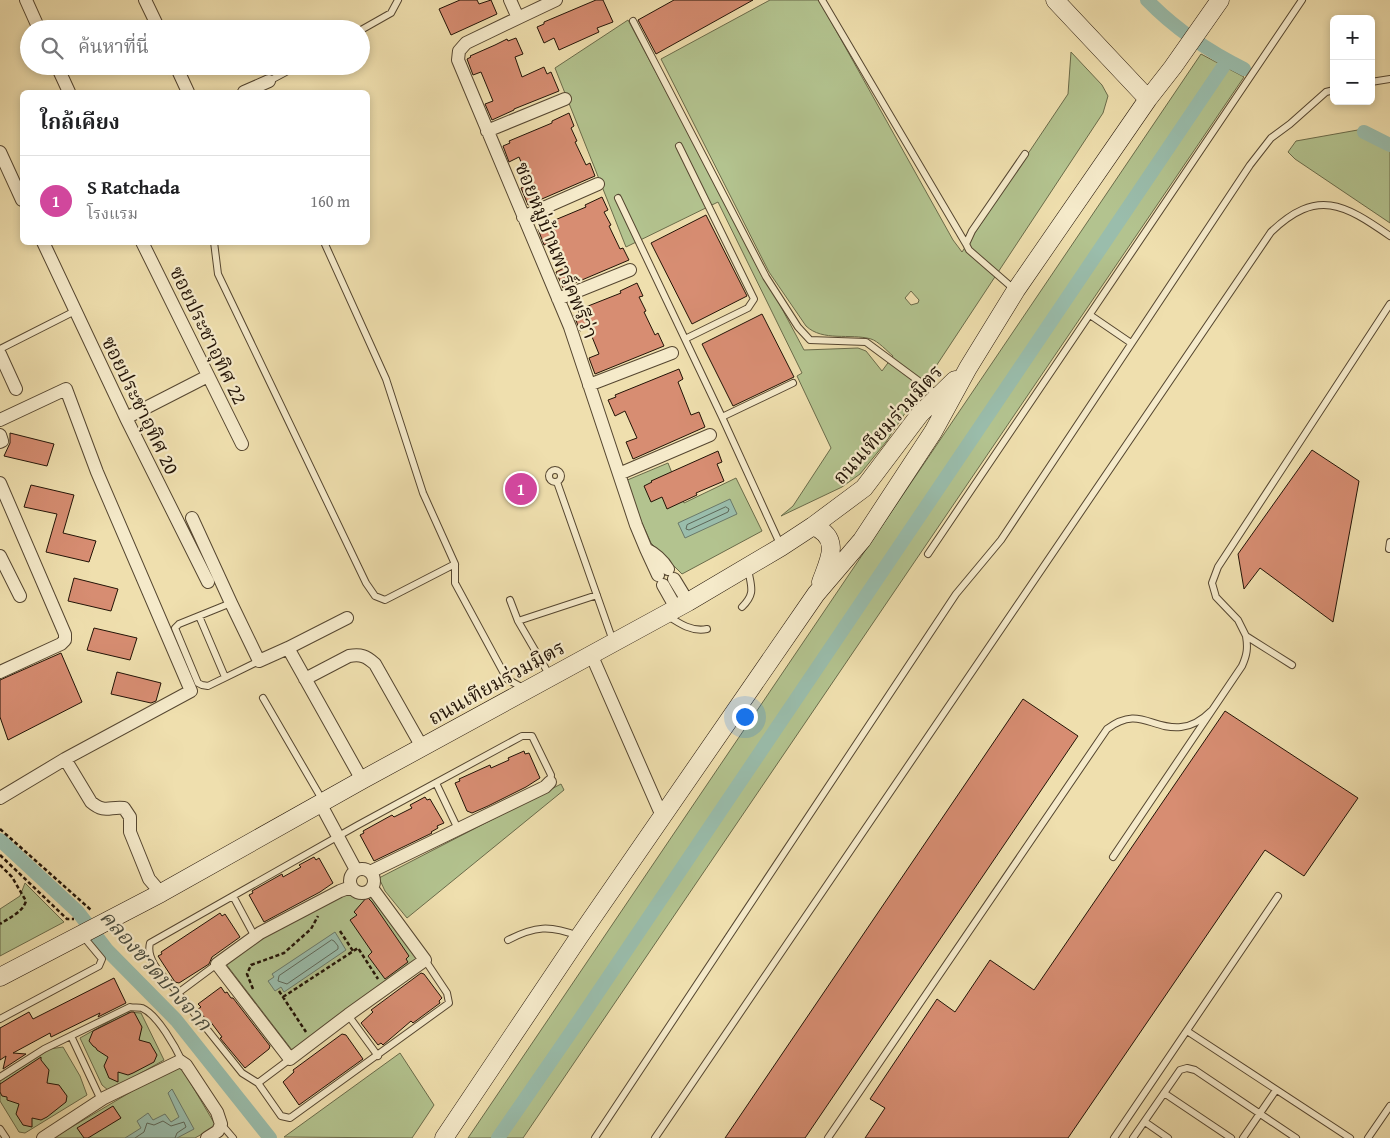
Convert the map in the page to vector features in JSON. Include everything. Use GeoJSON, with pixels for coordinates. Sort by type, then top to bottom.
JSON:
{"type":"FeatureCollection","features":[{"type":"Feature","properties":{"kind":"street"},"geometry":{"type":"LineString","coordinates":[[26,0],[35,20]]}},
{"type":"Feature","properties":{"kind":"street"},"geometry":{"type":"LineString","coordinates":[[145,0],[155,20]]}},
{"type":"Feature","properties":{"kind":"street"},"geometry":{"type":"LineString","coordinates":[[510,0],[518,18],[556,0]]}},
{"type":"Feature","properties":{"kind":"street"},"geometry":{"type":"LineString","coordinates":[[1055,0],[1148,99]]}},
{"type":"Feature","properties":{"kind":"street","name":"ถนนเทียมร่วมมิตร"},"geometry":{"type":"LineString","coordinates":[[444,1138],[579,937],[816,594],[862,540],[933,432],[968,368],[1016,290],[1148,99],[1220,0]]}},
{"type":"Feature","properties":{"kind":"street","name":"ซอยหมู่บ้านพาร์คพรีว่า"},"geometry":{"type":"LineString","coordinates":[[518,18],[466,43],[459,51],[458,60],[570,327],[636,525],[646,549],[666,577],[676,608]]}},
{"type":"Feature","properties":{"kind":"street"},"geometry":{"type":"LineString","coordinates":[[61,75],[68,90]]}},
{"type":"Feature","properties":{"kind":"street"},"geometry":{"type":"LineString","coordinates":[[180,75],[187,90]]}},
{"type":"Feature","properties":{"kind":"street"},"geometry":{"type":"LineString","coordinates":[[249,90],[269,81]]}},
{"type":"Feature","properties":{"kind":"street"},"geometry":{"type":"LineString","coordinates":[[487,130],[565,99]]}},
{"type":"Feature","properties":{"kind":"street"},"geometry":{"type":"LineString","coordinates":[[0,152],[20,196]]}},
{"type":"Feature","properties":{"kind":"street"},"geometry":{"type":"LineString","coordinates":[[523,217],[598,184]]}},
{"type":"Feature","properties":{"kind":"street","name":"ซอยประชาอุทิศ 20"},"geometry":{"type":"LineString","coordinates":[[44,245],[126,418],[208,582]]}},
{"type":"Feature","properties":{"kind":"street","name":"ซอยประชาอุทิศ 22"},"geometry":{"type":"LineString","coordinates":[[143,245],[242,444]]}},
{"type":"Feature","properties":{"kind":"street"},"geometry":{"type":"LineString","coordinates":[[558,299],[630,270]]}},
{"type":"Feature","properties":{"kind":"street"},"geometry":{"type":"LineString","coordinates":[[590,385],[672,353]]}},
{"type":"Feature","properties":{"kind":"street"},"geometry":{"type":"LineString","coordinates":[[0,354],[16,390]]}},
{"type":"Feature","properties":{"kind":"street","name":"ถนนเทียมร่วมมิตร"},"geometry":{"type":"LineString","coordinates":[[0,977],[161,893],[322,802],[676,608],[781,547],[864,488],[920,414],[968,368]]}},
{"type":"Feature","properties":{"kind":"street"},"geometry":{"type":"LineString","coordinates":[[126,418],[208,376]]}},
{"type":"Feature","properties":{"kind":"street"},"geometry":{"type":"LineString","coordinates":[[0,420],[66,389],[97,472],[190,691],[65,759],[0,798]]}},
{"type":"Feature","properties":{"kind":"street"},"geometry":{"type":"LineString","coordinates":[[619,474],[710,435]]}},
{"type":"Feature","properties":{"kind":"street"},"geometry":{"type":"LineString","coordinates":[[0,436],[2,441],[0,442]]}},
{"type":"Feature","properties":{"kind":"street"},"geometry":{"type":"LineString","coordinates":[[0,483],[65,634],[65,640],[61,644],[0,672]]}},
{"type":"Feature","properties":{"kind":"street"},"geometry":{"type":"LineString","coordinates":[[192,518],[259,661],[347,618]]}},
{"type":"Feature","properties":{"kind":"street"},"geometry":{"type":"LineString","coordinates":[[813,526],[825,532],[832,551],[816,594]]}},
{"type":"Feature","properties":{"kind":"street"},"geometry":{"type":"LineString","coordinates":[[0,556],[20,596]]}},
{"type":"Feature","properties":{"kind":"street"},"geometry":{"type":"LineString","coordinates":[[288,648],[362,780]]}},
{"type":"Feature","properties":{"kind":"street"},"geometry":{"type":"LineString","coordinates":[[305,678],[349,656],[357,654],[365,656],[375,664],[422,747]]}},
{"type":"Feature","properties":{"kind":"street"},"geometry":{"type":"LineString","coordinates":[[591,654],[662,816]]}},
{"type":"Feature","properties":{"kind":"street"},"geometry":{"type":"LineString","coordinates":[[65,759],[91,802],[97,807],[112,810],[124,808],[127,812],[130,817],[130,832],[149,879],[161,893]]}},
{"type":"Feature","properties":{"kind":"street"},"geometry":{"type":"LineString","coordinates":[[370,872],[545,787],[550,782]]}},
{"type":"Feature","properties":{"kind":"street"},"geometry":{"type":"LineString","coordinates":[[322,802],[356,870]]}},
{"type":"Feature","properties":{"kind":"street"},"geometry":{"type":"LineString","coordinates":[[364,869],[370,872],[374,880],[372,888],[365,893],[353,890],[351,887],[350,879],[356,870],[364,869]]}},
{"type":"Feature","properties":{"kind":"street"},"geometry":{"type":"LineString","coordinates":[[351,887],[318,902],[254,937],[217,964],[290,1059],[424,960],[372,888]]}},
{"type":"Feature","properties":{"kind":"street"},"geometry":{"type":"LineString","coordinates":[[43,1138],[101,1100],[180,1061],[186,1064],[217,1112],[222,1124],[218,1131],[207,1138]]}},
{"type":"Feature","properties":{"kind":"lane"},"geometry":{"type":"LineString","coordinates":[[370,25],[391,13],[398,0]]}},
{"type":"Feature","properties":{"kind":"lane"},"geometry":{"type":"LineString","coordinates":[[822,0],[968,250],[1016,290]]}},
{"type":"Feature","properties":{"kind":"lane"},"geometry":{"type":"LineString","coordinates":[[928,554],[1302,0]]}},
{"type":"Feature","properties":{"kind":"lane"},"geometry":{"type":"LineString","coordinates":[[633,21],[766,277],[798,327],[810,340],[866,342],[939,396]]}},
{"type":"Feature","properties":{"kind":"lane"},"geometry":{"type":"LineString","coordinates":[[269,81],[280,75]]}},
{"type":"Feature","properties":{"kind":"lane"},"geometry":{"type":"LineString","coordinates":[[1375,81],[1390,79]]}},
{"type":"Feature","properties":{"kind":"lane"},"geometry":{"type":"LineString","coordinates":[[595,1138],[956,594],[1001,540],[1250,165],[1271,138],[1326,92],[1330,91]]}},
{"type":"Feature","properties":{"kind":"lane"},"geometry":{"type":"LineString","coordinates":[[680,146],[754,299],[748,308],[685,339]]}},
{"type":"Feature","properties":{"kind":"lane"},"geometry":{"type":"LineString","coordinates":[[966,244],[972,231],[1024,154]]}},
{"type":"Feature","properties":{"kind":"lane"},"geometry":{"type":"LineString","coordinates":[[618,198],[722,417],[781,547]]}},
{"type":"Feature","properties":{"kind":"lane"},"geometry":{"type":"LineString","coordinates":[[656,1138],[1270,232],[1283,220],[1296,212],[1326,205],[1344,208],[1390,236]]}},
{"type":"Feature","properties":{"kind":"lane"},"geometry":{"type":"LineString","coordinates":[[214,245],[218,274],[366,583],[375,596],[385,600],[455,564]]}},
{"type":"Feature","properties":{"kind":"lane"},"geometry":{"type":"LineString","coordinates":[[325,245],[386,379],[423,493],[455,564],[455,583],[507,679],[526,690]]}},
{"type":"Feature","properties":{"kind":"lane"},"geometry":{"type":"LineString","coordinates":[[1114,857],[1242,666],[1246,656],[1248,646],[1246,636],[1238,620],[1216,596],[1212,583],[1218,567],[1390,304]]}},
{"type":"Feature","properties":{"kind":"lane"},"geometry":{"type":"LineString","coordinates":[[0,348],[75,311]]}},
{"type":"Feature","properties":{"kind":"lane"},"geometry":{"type":"LineString","coordinates":[[1090,314],[1131,343]]}},
{"type":"Feature","properties":{"kind":"lane"},"geometry":{"type":"LineString","coordinates":[[722,417],[793,383]]}},
{"type":"Feature","properties":{"kind":"lane"},"geometry":{"type":"LineString","coordinates":[[557,482],[614,642]]}},
{"type":"Feature","properties":{"kind":"lane"},"geometry":{"type":"LineString","coordinates":[[742,607],[749,600],[752,592],[747,567]]}},
{"type":"Feature","properties":{"kind":"lane"},"geometry":{"type":"LineString","coordinates":[[518,622],[597,595]]}},
{"type":"Feature","properties":{"kind":"lane"},"geometry":{"type":"LineString","coordinates":[[510,600],[518,622],[550,676]]}},
{"type":"Feature","properties":{"kind":"lane"},"geometry":{"type":"LineString","coordinates":[[231,603],[179,624],[175,628],[198,683],[208,686],[259,661]]}},
{"type":"Feature","properties":{"kind":"lane"},"geometry":{"type":"LineString","coordinates":[[676,608],[683,626],[700,631],[707,629]]}},
{"type":"Feature","properties":{"kind":"lane"},"geometry":{"type":"LineString","coordinates":[[199,616],[226,677]]}},
{"type":"Feature","properties":{"kind":"lane"},"geometry":{"type":"LineString","coordinates":[[1246,636],[1292,665]]}},
{"type":"Feature","properties":{"kind":"lane"},"geometry":{"type":"LineString","coordinates":[[263,698],[322,802]]}},
{"type":"Feature","properties":{"kind":"lane"},"geometry":{"type":"LineString","coordinates":[[828,1138],[1107,729],[1123,719],[1131,718],[1171,727],[1181,727],[1201,720],[1211,712]]}},
{"type":"Feature","properties":{"kind":"lane"},"geometry":{"type":"LineString","coordinates":[[424,960],[446,993],[449,1003],[290,1118],[281,1116],[258,1083],[242,1073],[152,961],[148,950],[150,943],[436,782],[527,734],[532,736],[551,775],[550,782]]}},
{"type":"Feature","properties":{"kind":"lane"},"geometry":{"type":"LineString","coordinates":[[436,782],[458,830]]}},
{"type":"Feature","properties":{"kind":"lane"},"geometry":{"type":"LineString","coordinates":[[233,896],[254,937]]}},
{"type":"Feature","properties":{"kind":"lane"},"geometry":{"type":"LineString","coordinates":[[1114,1138],[1278,896]]}},
{"type":"Feature","properties":{"kind":"lane"},"geometry":{"type":"LineString","coordinates":[[508,940],[520,933],[545,928],[560,929],[579,937]]}},
{"type":"Feature","properties":{"kind":"lane"},"geometry":{"type":"LineString","coordinates":[[0,1019],[99,966],[102,959],[84,934]]}},
{"type":"Feature","properties":{"kind":"lane"},"geometry":{"type":"LineString","coordinates":[[178,993],[217,964]]}},
{"type":"Feature","properties":{"kind":"lane"},"geometry":{"type":"LineString","coordinates":[[0,1076],[44,1049],[130,1007],[142,1008],[154,1018],[174,1042],[183,1063]]}},
{"type":"Feature","properties":{"kind":"lane"},"geometry":{"type":"LineString","coordinates":[[348,1015],[378,1056]]}},
{"type":"Feature","properties":{"kind":"lane"},"geometry":{"type":"LineString","coordinates":[[1187,1031],[1350,1138]]}},
{"type":"Feature","properties":{"kind":"lane"},"geometry":{"type":"LineString","coordinates":[[71,1036],[101,1100]]}},
{"type":"Feature","properties":{"kind":"lane"},"geometry":{"type":"LineString","coordinates":[[258,1083],[290,1059]]}},
{"type":"Feature","properties":{"kind":"lane"},"geometry":{"type":"LineString","coordinates":[[1133,1138],[1180,1070],[1187,1068],[1195,1070],[1296,1138]]}},
{"type":"Feature","properties":{"kind":"lane"},"geometry":{"type":"LineString","coordinates":[[1243,1138],[1276,1090]]}},
{"type":"Feature","properties":{"kind":"lane"},"geometry":{"type":"LineString","coordinates":[[1164,1093],[1231,1138]]}},
{"type":"Feature","properties":{"kind":"lane"},"geometry":{"type":"LineString","coordinates":[[1368,1138],[1390,1106]]}},
{"type":"Feature","properties":{"kind":"lane"},"geometry":{"type":"LineString","coordinates":[[1145,1122],[1168,1138]]}},
{"type":"Feature","properties":{"kind":"lane"},"geometry":{"type":"LineString","coordinates":[[222,1124],[233,1138]]}},
{"type":"Feature","properties":{"kind":"lane"},"geometry":{"type":"LineString","coordinates":[[0,1129],[6,1138]]}},
{"type":"Feature","properties":{"kind":"path"},"geometry":{"type":"LineString","coordinates":[[0,829],[91,910]]}},
{"type":"Feature","properties":{"kind":"path"},"geometry":{"type":"LineString","coordinates":[[0,855],[66,919],[74,919]]}},
{"type":"Feature","properties":{"kind":"path"},"geometry":{"type":"LineString","coordinates":[[0,865],[12,876],[26,900],[25,905],[17,913],[0,924]]}},
{"type":"Feature","properties":{"kind":"path"},"geometry":{"type":"LineString","coordinates":[[254,992],[247,974],[251,965],[284,953],[311,929],[318,918],[318,902]]}},
{"type":"Feature","properties":{"kind":"path"},"geometry":{"type":"LineString","coordinates":[[340,931],[354,951]]}},
{"type":"Feature","properties":{"kind":"path"},"geometry":{"type":"LineString","coordinates":[[283,997],[358,948],[385,988]]}},
{"type":"Feature","properties":{"kind":"path"},"geometry":{"type":"LineString","coordinates":[[279,991],[308,1035],[302,1037]]}},
{"type":"Feature","properties":{"kind":"green space"},"geometry":{"type":"Polygon","coordinates":[[[770,0],[819,0],[953,240],[962,252],[1068,94],[1071,52],[1102,85],[1108,96],[1103,113],[886,442],[860,474],[842,487],[781,516],[793,506],[831,448],[797,376],[802,373],[718,202],[626,247],[555,68],[628,20],[804,350],[858,348],[866,351],[882,371],[893,356],[874,340],[863,337],[828,336],[813,331],[806,326],[769,272],[661,59],[770,0]],[[911,291],[905,298],[911,305],[918,303],[919,300],[911,291]]]}},
{"type":"Feature","properties":{"kind":"green space"},"geometry":{"type":"Polygon","coordinates":[[[1201,54],[1244,77],[523,1138],[468,1138],[1201,54]]]}},
{"type":"Feature","properties":{"kind":"green space"},"geometry":{"type":"Polygon","coordinates":[[[1369,128],[1390,139],[1390,223],[1295,159],[1288,152],[1296,141],[1369,128]]]}},
{"type":"Feature","properties":{"kind":"green space"},"geometry":{"type":"Polygon","coordinates":[[[668,463],[684,503],[736,478],[762,531],[682,574],[651,543],[625,481],[668,463]]]}},
{"type":"Feature","properties":{"kind":"green space"},"geometry":{"type":"Polygon","coordinates":[[[561,784],[564,790],[407,918],[385,891],[379,878],[561,784]]]}},
{"type":"Feature","properties":{"kind":"green space"},"geometry":{"type":"Polygon","coordinates":[[[25,883],[64,922],[0,956],[0,909],[20,896],[25,883]]]}},
{"type":"Feature","properties":{"kind":"green space"},"geometry":{"type":"Polygon","coordinates":[[[346,891],[358,897],[372,894],[417,957],[416,962],[292,1050],[226,964],[255,942],[346,891]]]}},
{"type":"Feature","properties":{"kind":"green space"},"geometry":{"type":"Polygon","coordinates":[[[126,1012],[141,1013],[164,1060],[109,1091],[102,1085],[80,1038],[126,1012]]]}},
{"type":"Feature","properties":{"kind":"green space"},"geometry":{"type":"Polygon","coordinates":[[[63,1047],[80,1076],[87,1095],[25,1133],[19,1132],[0,1101],[0,1081],[50,1049],[63,1047]]]}},
{"type":"Feature","properties":{"kind":"green space"},"geometry":{"type":"Polygon","coordinates":[[[400,1053],[434,1105],[412,1138],[284,1137],[400,1053]]]}},
{"type":"Feature","properties":{"kind":"green space"},"geometry":{"type":"Polygon","coordinates":[[[173,1067],[181,1067],[216,1126],[195,1138],[53,1138],[173,1067]]]}},
{"type":"Feature","properties":{"kind":"water"},"geometry":{"type":"Polygon","coordinates":[[[730,499],[737,514],[685,538],[678,523],[730,499]]]}},
{"type":"Feature","properties":{"kind":"water"},"geometry":{"type":"Polygon","coordinates":[[[335,932],[346,950],[284,992],[281,987],[275,991],[268,981],[274,977],[272,974],[335,932]]]}},
{"type":"Feature","properties":{"kind":"water"},"geometry":{"type":"Polygon","coordinates":[[[172,1089],[194,1129],[177,1138],[125,1138],[141,1128],[137,1121],[148,1113],[153,1120],[165,1114],[171,1122],[179,1117],[168,1093],[172,1089]]]}},
{"type":"Feature","properties":{"kind":"building"},"geometry":{"type":"Polygon","coordinates":[[[460,0],[477,0],[479,4],[491,0],[497,14],[451,35],[439,9],[460,0]]]}},
{"type":"Feature","properties":{"kind":"building"},"geometry":{"type":"Polygon","coordinates":[[[596,0],[603,0],[613,22],[597,28],[599,32],[559,50],[554,38],[544,43],[537,27],[544,24],[544,22],[596,0]]]}},
{"type":"Feature","properties":{"kind":"building"},"geometry":{"type":"Polygon","coordinates":[[[674,0],[753,0],[656,54],[638,20],[674,0]]]}},
{"type":"Feature","properties":{"kind":"building"},"geometry":{"type":"Polygon","coordinates":[[[516,38],[523,54],[515,57],[522,77],[544,67],[547,74],[551,72],[559,91],[492,120],[485,104],[493,101],[481,72],[473,75],[467,59],[507,39],[508,41],[516,38]]]}},
{"type":"Feature","properties":{"kind":"building"},"geometry":{"type":"Polygon","coordinates":[[[569,113],[574,126],[571,128],[577,141],[575,142],[586,165],[590,163],[595,176],[528,205],[521,188],[530,184],[519,157],[509,162],[503,146],[510,143],[509,141],[552,123],[552,121],[569,113]]]}},
{"type":"Feature","properties":{"kind":"building"},"geometry":{"type":"Polygon","coordinates":[[[602,197],[608,210],[604,212],[611,225],[609,226],[620,249],[623,248],[629,260],[563,288],[556,272],[564,268],[553,241],[544,245],[538,229],[544,227],[543,225],[586,207],[585,205],[602,197]]]}},
{"type":"Feature","properties":{"kind":"building"},"geometry":{"type":"Polygon","coordinates":[[[706,215],[747,296],[692,324],[651,243],[706,215]]]}},
{"type":"Feature","properties":{"kind":"building"},"geometry":{"type":"Polygon","coordinates":[[[637,283],[643,296],[639,297],[646,311],[644,312],[655,335],[658,333],[664,346],[595,374],[589,358],[599,354],[588,327],[580,331],[574,315],[579,313],[578,310],[621,293],[620,291],[637,283]]]}},
{"type":"Feature","properties":{"kind":"building"},"geometry":{"type":"Polygon","coordinates":[[[762,314],[794,377],[733,406],[702,344],[762,314]]]}},
{"type":"Feature","properties":{"kind":"building"},"geometry":{"type":"Polygon","coordinates":[[[679,369],[683,379],[678,382],[691,415],[699,412],[705,427],[633,459],[626,442],[637,438],[625,411],[615,416],[608,400],[616,397],[615,395],[679,369]]]}},
{"type":"Feature","properties":{"kind":"building"},"geometry":{"type":"Polygon","coordinates":[[[10,433],[54,444],[47,466],[4,456],[10,443],[10,433]]]}},
{"type":"Feature","properties":{"kind":"building"},"geometry":{"type":"Polygon","coordinates":[[[1312,450],[1359,481],[1333,622],[1260,568],[1244,589],[1238,554],[1312,450]]]}},
{"type":"Feature","properties":{"kind":"building"},"geometry":{"type":"Polygon","coordinates":[[[718,451],[722,462],[717,464],[724,481],[696,493],[697,495],[667,509],[662,497],[651,502],[644,486],[651,481],[718,451]]]}},
{"type":"Feature","properties":{"kind":"building"},"geometry":{"type":"Polygon","coordinates":[[[31,485],[74,495],[63,533],[96,541],[89,562],[46,552],[57,514],[24,507],[31,485]]]}},
{"type":"Feature","properties":{"kind":"building"},"geometry":{"type":"Polygon","coordinates":[[[74,578],[118,589],[111,611],[68,601],[74,578]]]}},
{"type":"Feature","properties":{"kind":"building"},"geometry":{"type":"Polygon","coordinates":[[[94,628],[137,638],[130,660],[87,650],[94,628]]]}},
{"type":"Feature","properties":{"kind":"building"},"geometry":{"type":"Polygon","coordinates":[[[61,653],[82,702],[8,740],[0,717],[0,680],[61,653]]]}},
{"type":"Feature","properties":{"kind":"building"},"geometry":{"type":"Polygon","coordinates":[[[117,672],[161,683],[156,701],[151,703],[111,694],[117,672]]]}},
{"type":"Feature","properties":{"kind":"building"},"geometry":{"type":"Polygon","coordinates":[[[1023,699],[1078,736],[805,1138],[725,1138],[1023,699]]]}},
{"type":"Feature","properties":{"kind":"building"},"geometry":{"type":"Polygon","coordinates":[[[1225,711],[1358,798],[1304,876],[1265,850],[1068,1138],[865,1138],[885,1108],[870,1099],[937,999],[955,1012],[990,960],[1034,990],[1225,711]]]}},
{"type":"Feature","properties":{"kind":"building"},"geometry":{"type":"Polygon","coordinates":[[[524,751],[525,754],[529,753],[540,778],[488,806],[472,813],[467,811],[455,783],[460,781],[459,779],[490,765],[491,768],[524,751]]]}},
{"type":"Feature","properties":{"kind":"building"},"geometry":{"type":"Polygon","coordinates":[[[425,797],[427,800],[430,799],[444,823],[437,826],[438,828],[432,833],[374,861],[360,835],[364,833],[363,831],[392,815],[394,817],[412,808],[410,805],[425,797]]]}},
{"type":"Feature","properties":{"kind":"building"},"geometry":{"type":"Polygon","coordinates":[[[314,857],[316,860],[319,858],[333,883],[264,922],[249,895],[253,893],[252,891],[282,874],[283,877],[314,857]]]}},
{"type":"Feature","properties":{"kind":"building"},"geometry":{"type":"Polygon","coordinates":[[[367,897],[409,956],[406,959],[408,962],[385,979],[368,956],[372,952],[350,920],[357,915],[354,912],[367,897]]]}},
{"type":"Feature","properties":{"kind":"building"},"geometry":{"type":"Polygon","coordinates":[[[220,913],[222,916],[225,914],[240,937],[212,957],[209,964],[179,983],[175,982],[158,956],[162,954],[161,952],[220,913]]]}},
{"type":"Feature","properties":{"kind":"building"},"geometry":{"type":"Polygon","coordinates":[[[421,973],[424,974],[442,998],[439,1001],[440,1003],[413,1023],[411,1021],[383,1045],[381,1043],[378,1045],[361,1023],[373,1012],[371,1010],[421,973]]]}},
{"type":"Feature","properties":{"kind":"building"},"geometry":{"type":"Polygon","coordinates":[[[114,978],[126,1003],[98,1017],[100,1013],[51,1037],[50,1033],[13,1053],[26,1054],[3,1069],[6,1056],[0,1060],[0,1028],[29,1012],[33,1019],[114,978]]]}},
{"type":"Feature","properties":{"kind":"building"},"geometry":{"type":"Polygon","coordinates":[[[221,987],[225,993],[227,992],[233,998],[270,1046],[269,1049],[245,1068],[220,1038],[222,1037],[210,1021],[208,1022],[198,1009],[201,1007],[198,1004],[221,987]]]}},
{"type":"Feature","properties":{"kind":"building"},"geometry":{"type":"Polygon","coordinates":[[[134,1012],[142,1027],[139,1040],[150,1043],[157,1055],[154,1062],[133,1073],[128,1075],[118,1072],[118,1082],[109,1078],[104,1066],[108,1057],[97,1050],[89,1041],[93,1031],[134,1012]]]}},
{"type":"Feature","properties":{"kind":"building"},"geometry":{"type":"Polygon","coordinates":[[[342,1034],[346,1035],[363,1059],[299,1105],[283,1082],[294,1072],[293,1070],[342,1034]]]}},
{"type":"Feature","properties":{"kind":"building"},"geometry":{"type":"Polygon","coordinates":[[[41,1057],[41,1060],[49,1070],[47,1083],[59,1085],[67,1096],[66,1102],[47,1117],[41,1120],[32,1118],[32,1127],[23,1125],[16,1114],[19,1104],[2,1096],[0,1084],[41,1057]]]}},
{"type":"Feature","properties":{"kind":"building"},"geometry":{"type":"Polygon","coordinates":[[[113,1106],[121,1118],[88,1138],[84,1138],[77,1128],[113,1106]]]}},
{"type":"Feature","properties":{"kind":"waterway"},"geometry":{"type":"LineString","coordinates":[[1147,0],[1192,39],[1244,69]]}},
{"type":"Feature","properties":{"kind":"waterway"},"geometry":{"type":"LineString","coordinates":[[498,1138],[1227,61]]}},
{"type":"Feature","properties":{"kind":"waterway"},"geometry":{"type":"LineString","coordinates":[[1364,132],[1390,145]]}},
{"type":"Feature","properties":{"kind":"waterway","name":"คลองชวดบางจาก"},"geometry":{"type":"LineString","coordinates":[[0,840],[78,912],[107,950],[176,1020],[270,1138]]}},
{"type":"Feature","properties":{"kind":"place","name":"S Ratchada"},"geometry":{"type":"Point","coordinates":[521,489]}}]}
